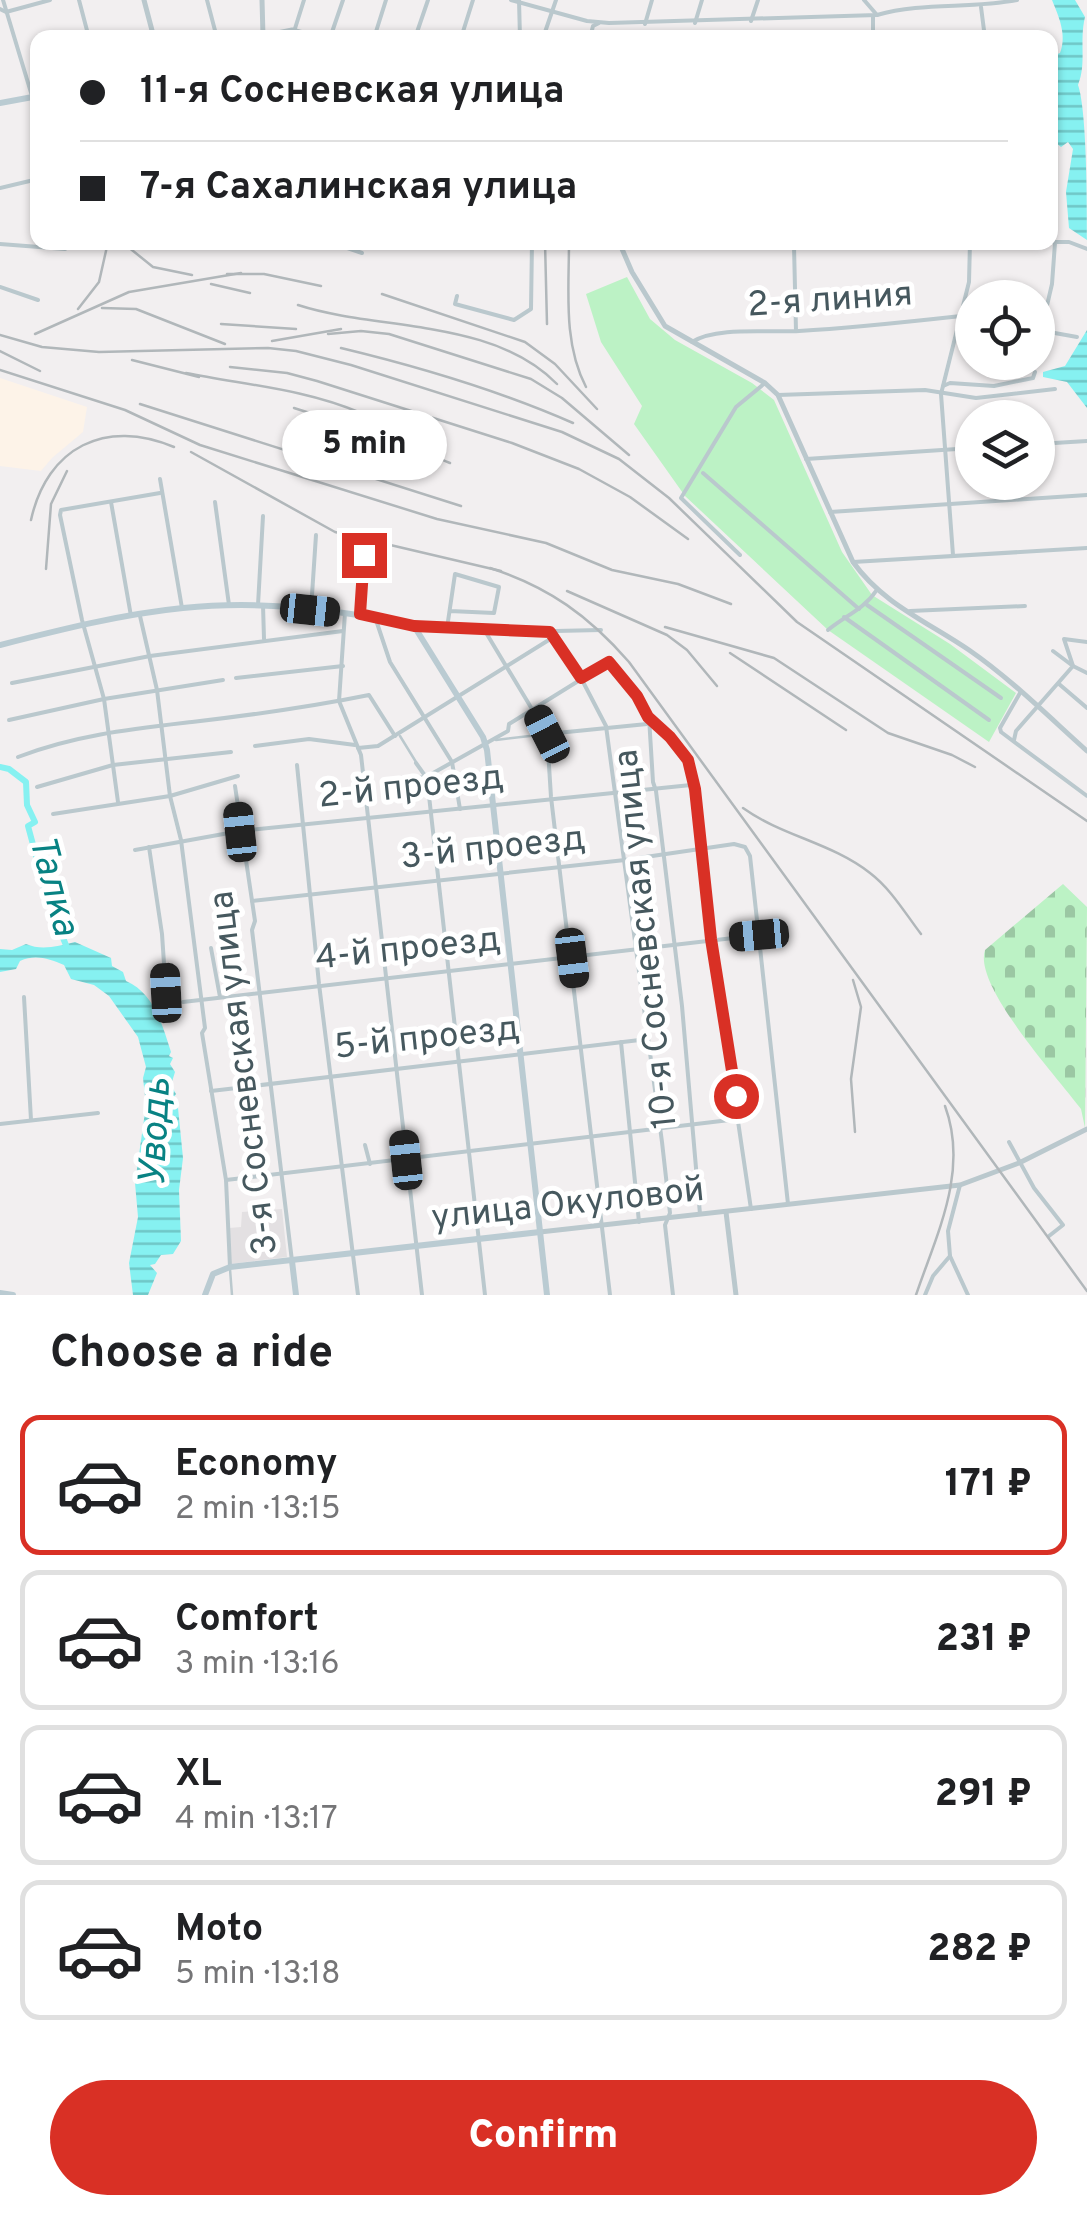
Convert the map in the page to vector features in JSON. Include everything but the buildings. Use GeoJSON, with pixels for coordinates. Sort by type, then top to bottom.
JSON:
{"type":"FeatureCollection","features":[{"type":"Feature","properties":{"kind":"main road"},"geometry":{"type":"LineString","coordinates":[[0,102],[30,97]]}},
{"type":"Feature","properties":{"kind":"main road"},"geometry":{"type":"LineString","coordinates":[[4,644],[182,608],[260,605],[360,614],[414,626],[487,744],[547,1295]]}},
{"type":"Feature","properties":{"kind":"main road","name":"улица Окуловой"},"geometry":{"type":"LineString","coordinates":[[230,1268],[540,1232]]}},
{"type":"Feature","properties":{"kind":"main road","name":"3-я Сосневская улица"},"geometry":{"type":"LineString","coordinates":[[292,1261],[296,1295]]}},
{"type":"Feature","properties":{"kind":"main road"},"geometry":{"type":"LineString","coordinates":[[206,1295],[213,1274],[230,1268]]}},
{"type":"Feature","properties":{"kind":"main road"},"geometry":{"type":"LineString","coordinates":[[0,1293],[13,1295]]}},
{"type":"Feature","properties":{"kind":"street"},"geometry":{"type":"LineString","coordinates":[[2,0],[30,83]]}},
{"type":"Feature","properties":{"kind":"street"},"geometry":{"type":"LineString","coordinates":[[3,10],[50,0]]}},
{"type":"Feature","properties":{"kind":"street"},"geometry":{"type":"LineString","coordinates":[[80,0],[88,30]]}},
{"type":"Feature","properties":{"kind":"street"},"geometry":{"type":"LineString","coordinates":[[144,0],[152,30]]}},
{"type":"Feature","properties":{"kind":"street"},"geometry":{"type":"LineString","coordinates":[[207,0],[215,30]]}},
{"type":"Feature","properties":{"kind":"street"},"geometry":{"type":"LineString","coordinates":[[260,30],[262,0]]}},
{"type":"Feature","properties":{"kind":"street"},"geometry":{"type":"LineString","coordinates":[[293,30],[304,0]]}},
{"type":"Feature","properties":{"kind":"street"},"geometry":{"type":"LineString","coordinates":[[333,30],[343,0]]}},
{"type":"Feature","properties":{"kind":"street"},"geometry":{"type":"LineString","coordinates":[[377,30],[386,0]]}},
{"type":"Feature","properties":{"kind":"street"},"geometry":{"type":"LineString","coordinates":[[419,30],[428,0]]}},
{"type":"Feature","properties":{"kind":"street"},"geometry":{"type":"LineString","coordinates":[[464,30],[473,0]]}},
{"type":"Feature","properties":{"kind":"street"},"geometry":{"type":"LineString","coordinates":[[511,0],[609,24],[875,16],[904,8],[981,7],[1017,0]]}},
{"type":"Feature","properties":{"kind":"street"},"geometry":{"type":"LineString","coordinates":[[546,30],[556,0]]}},
{"type":"Feature","properties":{"kind":"street"},"geometry":{"type":"LineString","coordinates":[[645,24],[652,0]]}},
{"type":"Feature","properties":{"kind":"street"},"geometry":{"type":"LineString","coordinates":[[694,23],[702,0]]}},
{"type":"Feature","properties":{"kind":"street"},"geometry":{"type":"LineString","coordinates":[[751,21],[758,0]]}},
{"type":"Feature","properties":{"kind":"street"},"geometry":{"type":"LineString","coordinates":[[864,0],[875,16],[874,30]]}},
{"type":"Feature","properties":{"kind":"street"},"geometry":{"type":"LineString","coordinates":[[519,1],[520,30]]}},
{"type":"Feature","properties":{"kind":"street"},"geometry":{"type":"LineString","coordinates":[[981,7],[983,30]]}},
{"type":"Feature","properties":{"kind":"street"},"geometry":{"type":"LineString","coordinates":[[592,30],[599,22]]}},
{"type":"Feature","properties":{"kind":"street"},"geometry":{"type":"LineString","coordinates":[[0,188],[30,181]]}},
{"type":"Feature","properties":{"kind":"street"},"geometry":{"type":"LineString","coordinates":[[1058,243],[1069,242],[1087,249]]}},
{"type":"Feature","properties":{"kind":"street"},"geometry":{"type":"LineString","coordinates":[[0,244],[30,246]]}},
{"type":"Feature","properties":{"kind":"street"},"geometry":{"type":"LineString","coordinates":[[353,250],[362,253]]}},
{"type":"Feature","properties":{"kind":"street"},"geometry":{"type":"LineString","coordinates":[[457,296],[455,304],[514,320],[531,309],[532,250]]}},
{"type":"Feature","properties":{"kind":"street"},"geometry":{"type":"LineString","coordinates":[[623,250],[665,326],[778,395],[852,562],[876,590],[971,651],[1087,750]]}},
{"type":"Feature","properties":{"kind":"street"},"geometry":{"type":"LineString","coordinates":[[794,250],[796,331]]}},
{"type":"Feature","properties":{"kind":"street"},"geometry":{"type":"LineString","coordinates":[[969,280],[970,250]]}},
{"type":"Feature","properties":{"kind":"street"},"geometry":{"type":"LineString","coordinates":[[1052,280],[1055,250]]}},
{"type":"Feature","properties":{"kind":"street"},"geometry":{"type":"LineString","coordinates":[[0,288],[38,300]]}},
{"type":"Feature","properties":{"kind":"street","name":"2-я линия"},"geometry":{"type":"LineString","coordinates":[[692,342],[727,333],[955,317]]}},
{"type":"Feature","properties":{"kind":"street"},"geometry":{"type":"LineString","coordinates":[[1055,333],[1077,337]]}},
{"type":"Feature","properties":{"kind":"street"},"geometry":{"type":"LineString","coordinates":[[953,556],[941,394],[955,339]]}},
{"type":"Feature","properties":{"kind":"street"},"geometry":{"type":"LineString","coordinates":[[943,386],[994,386],[1022,380]]}},
{"type":"Feature","properties":{"kind":"street"},"geometry":{"type":"LineString","coordinates":[[740,555],[680,498],[736,407],[764,383]]}},
{"type":"Feature","properties":{"kind":"street"},"geometry":{"type":"LineString","coordinates":[[778,395],[925,390],[976,398],[1055,390]]}},
{"type":"Feature","properties":{"kind":"street"},"geometry":{"type":"LineString","coordinates":[[1055,443],[1087,441]]}},
{"type":"Feature","properties":{"kind":"street"},"geometry":{"type":"LineString","coordinates":[[806,459],[955,449]]}},
{"type":"Feature","properties":{"kind":"street"},"geometry":{"type":"LineString","coordinates":[[703,473],[859,609]]}},
{"type":"Feature","properties":{"kind":"street"},"geometry":{"type":"LineString","coordinates":[[160,479],[182,608]]}},
{"type":"Feature","properties":{"kind":"street"},"geometry":{"type":"LineString","coordinates":[[118,802],[104,699],[60,515],[61,510],[160,493]]}},
{"type":"Feature","properties":{"kind":"street"},"geometry":{"type":"LineString","coordinates":[[830,512],[1087,495]]}},
{"type":"Feature","properties":{"kind":"street"},"geometry":{"type":"LineString","coordinates":[[110,502],[135,615],[158,690],[170,796],[182,840],[210,1091],[226,1180],[232,1295]]}},
{"type":"Feature","properties":{"kind":"street"},"geometry":{"type":"LineString","coordinates":[[215,502],[228,606]]}},
{"type":"Feature","properties":{"kind":"street"},"geometry":{"type":"LineString","coordinates":[[262,516],[260,605],[264,639]]}},
{"type":"Feature","properties":{"kind":"street"},"geometry":{"type":"LineString","coordinates":[[310,610],[316,535]]}},
{"type":"Feature","properties":{"kind":"street"},"geometry":{"type":"LineString","coordinates":[[852,562],[1087,548]]}},
{"type":"Feature","properties":{"kind":"street"},"geometry":{"type":"LineString","coordinates":[[360,614],[364,555]]}},
{"type":"Feature","properties":{"kind":"street"},"geometry":{"type":"LineString","coordinates":[[447,628],[455,574],[499,587],[494,613],[450,611]]}},
{"type":"Feature","properties":{"kind":"street"},"geometry":{"type":"LineString","coordinates":[[828,630],[867,605],[876,590]]}},
{"type":"Feature","properties":{"kind":"street"},"geometry":{"type":"LineString","coordinates":[[867,605],[1001,698]]}},
{"type":"Feature","properties":{"kind":"street"},"geometry":{"type":"LineString","coordinates":[[905,611],[1025,606]]}},
{"type":"Feature","properties":{"kind":"street"},"geometry":{"type":"LineString","coordinates":[[345,613],[338,701],[361,755],[422,1295]]}},
{"type":"Feature","properties":{"kind":"street"},"geometry":{"type":"LineString","coordinates":[[375,617],[390,662],[452,762],[460,809]]}},
{"type":"Feature","properties":{"kind":"street"},"geometry":{"type":"LineString","coordinates":[[844,617],[989,720]]}},
{"type":"Feature","properties":{"kind":"street"},"geometry":{"type":"LineString","coordinates":[[414,626],[551,635],[601,630]]}},
{"type":"Feature","properties":{"kind":"street"},"geometry":{"type":"LineString","coordinates":[[12,683],[150,656],[345,631]]}},
{"type":"Feature","properties":{"kind":"street"},"geometry":{"type":"LineString","coordinates":[[485,631],[547,734],[551,797],[610,1295]]}},
{"type":"Feature","properties":{"kind":"street"},"geometry":{"type":"LineString","coordinates":[[255,746],[309,739],[378,746],[551,635]]}},
{"type":"Feature","properties":{"kind":"street"},"geometry":{"type":"LineString","coordinates":[[551,635],[581,678],[606,726],[650,1038],[674,1295]]}},
{"type":"Feature","properties":{"kind":"street"},"geometry":{"type":"LineString","coordinates":[[1073,666],[1064,640],[1087,642]]}},
{"type":"Feature","properties":{"kind":"street"},"geometry":{"type":"LineString","coordinates":[[1053,651],[1087,673]]}},
{"type":"Feature","properties":{"kind":"street"},"geometry":{"type":"LineString","coordinates":[[406,779],[426,776],[487,744],[508,731],[509,724],[609,662],[637,696],[648,717],[670,737],[688,760],[694,785],[711,939],[752,1209]]}},
{"type":"Feature","properties":{"kind":"street"},"geometry":{"type":"LineString","coordinates":[[236,678],[343,666]]}},
{"type":"Feature","properties":{"kind":"street"},"geometry":{"type":"LineString","coordinates":[[1014,740],[1016,732],[1073,666]]}},
{"type":"Feature","properties":{"kind":"street"},"geometry":{"type":"LineString","coordinates":[[9,720],[104,699],[222,680]]}},
{"type":"Feature","properties":{"kind":"street"},"geometry":{"type":"LineString","coordinates":[[1058,684],[1087,708]]}},
{"type":"Feature","properties":{"kind":"street"},"geometry":{"type":"LineString","coordinates":[[1020,693],[1000,728],[1003,734],[1087,796]]}},
{"type":"Feature","properties":{"kind":"street"},"geometry":{"type":"LineString","coordinates":[[18,758],[108,731],[369,695],[426,776],[484,1295]]}},
{"type":"Feature","properties":{"kind":"street","name":"10-я Сосневская улица"},"geometry":{"type":"LineString","coordinates":[[648,717],[700,1215]]}},
{"type":"Feature","properties":{"kind":"street"},"geometry":{"type":"LineString","coordinates":[[487,744],[606,726],[649,724]]}},
{"type":"Feature","properties":{"kind":"street"},"geometry":{"type":"LineString","coordinates":[[36,788],[113,766],[231,752]]}},
{"type":"Feature","properties":{"kind":"street"},"geometry":{"type":"LineString","coordinates":[[297,765],[319,984],[358,1295]]}},
{"type":"Feature","properties":{"kind":"street"},"geometry":{"type":"LineString","coordinates":[[53,814],[170,796],[238,776]]}},
{"type":"Feature","properties":{"kind":"street","name":"2-й проезд"},"geometry":{"type":"LineString","coordinates":[[134,850],[302,824],[694,785]]}},
{"type":"Feature","properties":{"kind":"street","name":"3-я Сосневская улица"},"geometry":{"type":"LineString","coordinates":[[236,786],[292,1261]]}},
{"type":"Feature","properties":{"kind":"street","name":"3-й проезд"},"geometry":{"type":"LineString","coordinates":[[252,901],[739,845],[750,856],[759,935]]}},
{"type":"Feature","properties":{"kind":"street"},"geometry":{"type":"LineString","coordinates":[[149,847],[166,993]]}},
{"type":"Feature","properties":{"kind":"street"},"geometry":{"type":"LineString","coordinates":[[759,935],[788,1204]]}},
{"type":"Feature","properties":{"kind":"street","name":"4-й проезд"},"geometry":{"type":"LineString","coordinates":[[182,1002],[759,935]]}},
{"type":"Feature","properties":{"kind":"street"},"geometry":{"type":"LineString","coordinates":[[211,948],[220,998]]}},
{"type":"Feature","properties":{"kind":"street"},"geometry":{"type":"LineString","coordinates":[[24,997],[31,1120]]}},
{"type":"Feature","properties":{"kind":"street","name":"5-й проезд"},"geometry":{"type":"LineString","coordinates":[[210,1091],[650,1038]]}},
{"type":"Feature","properties":{"kind":"street"},"geometry":{"type":"LineString","coordinates":[[621,1042],[639,1222]]}},
{"type":"Feature","properties":{"kind":"street"},"geometry":{"type":"LineString","coordinates":[[0,1124],[98,1113]]}},
{"type":"Feature","properties":{"kind":"street"},"geometry":{"type":"LineString","coordinates":[[226,1180],[739,1119]]}},
{"type":"Feature","properties":{"kind":"street","name":"улица Окуловой"},"geometry":{"type":"LineString","coordinates":[[540,1232],[956,1186],[1020,1162],[1087,1129]]}},
{"type":"Feature","properties":{"kind":"street"},"geometry":{"type":"LineString","coordinates":[[1009,1142],[1034,1188],[1064,1225],[1049,1236]]}},
{"type":"Feature","properties":{"kind":"street"},"geometry":{"type":"LineString","coordinates":[[365,1145],[370,1164]]}},
{"type":"Feature","properties":{"kind":"street"},"geometry":{"type":"LineString","coordinates":[[956,1186],[948,1231],[950,1256],[968,1295]]}},
{"type":"Feature","properties":{"kind":"street"},"geometry":{"type":"LineString","coordinates":[[726,1212],[736,1295]]}},
{"type":"Feature","properties":{"kind":"street"},"geometry":{"type":"LineString","coordinates":[[925,1295],[933,1276],[950,1256]]}},
{"type":"Feature","properties":{"kind":"shaded area"},"geometry":{"type":"Polygon","coordinates":[[[0,378],[87,407],[83,432],[41,471],[0,466],[0,378]]]}},
{"type":"Feature","properties":{"kind":"shaded area"},"geometry":{"type":"Polygon","coordinates":[[[282,1209],[287,1257],[230,1264],[229,1228],[241,1227],[242,1212],[282,1209]]]}},
{"type":"Feature","properties":{"kind":"green space"},"geometry":{"type":"Polygon","coordinates":[[[627,277],[650,319],[675,340],[752,383],[774,400],[842,552],[872,595],[950,644],[1016,693],[989,742],[828,630],[685,496],[634,424],[642,406],[601,342],[586,294],[627,277]]]}},
{"type":"Feature","properties":{"kind":"green space"},"geometry":{"type":"Polygon","coordinates":[[[1063,884],[1087,907],[1085,1128],[1081,1109],[1004,1008],[985,966],[985,950],[1063,884]]]}},
{"type":"Feature","properties":{"kind":"water"},"geometry":{"type":"Polygon","coordinates":[[[1052,0],[1075,0],[1085,17],[1078,85],[1085,136],[1087,240],[1069,228],[1066,192],[1073,149],[1068,142],[1061,147],[1058,145],[1061,26],[1052,0]]]}},
{"type":"Feature","properties":{"kind":"water"},"geometry":{"type":"Polygon","coordinates":[[[1087,330],[1087,408],[1067,382],[1055,380],[1055,369],[1065,366],[1087,330]]]}},
{"type":"Feature","properties":{"kind":"water","name":"Уводь"},"geometry":{"type":"Polygon","coordinates":[[[75,942],[111,958],[112,966],[123,972],[126,981],[144,993],[160,1020],[169,1056],[173,1058],[170,1064],[175,1072],[171,1085],[176,1094],[172,1100],[178,1108],[183,1158],[179,1190],[181,1241],[173,1254],[161,1255],[150,1265],[157,1273],[148,1295],[133,1295],[129,1263],[138,1217],[135,1183],[146,1105],[146,1067],[138,1037],[109,996],[94,985],[71,979],[64,965],[32,958],[20,961],[16,969],[0,972],[0,949],[75,942]]]}},
{"type":"Feature","properties":{"kind":"waterway","name":"Талка"},"geometry":{"type":"LineString","coordinates":[[0,767],[26,782],[27,805],[35,822],[28,826],[49,904],[68,950]]}},
{"type":"Feature","properties":{"kind":"railway"},"geometry":{"type":"LineString","coordinates":[[78,309],[99,282],[106,250]]}},
{"type":"Feature","properties":{"kind":"railway"},"geometry":{"type":"LineString","coordinates":[[132,250],[153,267],[192,275]]}},
{"type":"Feature","properties":{"kind":"railway"},"geometry":{"type":"LineString","coordinates":[[545,250],[547,324]]}},
{"type":"Feature","properties":{"kind":"railway"},"geometry":{"type":"LineString","coordinates":[[569,250],[571,335],[586,387]]}},
{"type":"Feature","properties":{"kind":"railway"},"geometry":{"type":"LineString","coordinates":[[35,334],[129,292],[241,273]]}},
{"type":"Feature","properties":{"kind":"railway"},"geometry":{"type":"LineString","coordinates":[[227,274],[264,274],[321,286]]}},
{"type":"Feature","properties":{"kind":"railway"},"geometry":{"type":"LineString","coordinates":[[211,284],[250,293]]}},
{"type":"Feature","properties":{"kind":"railway"},"geometry":{"type":"LineString","coordinates":[[382,294],[525,342],[555,364],[597,409]]}},
{"type":"Feature","properties":{"kind":"railway"},"geometry":{"type":"LineString","coordinates":[[298,305],[468,337],[501,347],[531,363],[557,384]]}},
{"type":"Feature","properties":{"kind":"railway"},"geometry":{"type":"LineString","coordinates":[[102,308],[136,309],[225,344]]}},
{"type":"Feature","properties":{"kind":"railway"},"geometry":{"type":"LineString","coordinates":[[221,324],[296,329]]}},
{"type":"Feature","properties":{"kind":"railway"},"geometry":{"type":"LineString","coordinates":[[272,341],[341,329]]}},
{"type":"Feature","properties":{"kind":"railway"},"geometry":{"type":"LineString","coordinates":[[328,334],[389,334],[531,379],[562,398],[629,455]]}},
{"type":"Feature","properties":{"kind":"railway"},"geometry":{"type":"LineString","coordinates":[[0,335],[42,347],[99,352],[268,348],[296,351],[562,432],[619,459],[669,498],[797,622],[1087,821]]}},
{"type":"Feature","properties":{"kind":"railway"},"geometry":{"type":"LineString","coordinates":[[341,348],[458,380],[573,423]]}},
{"type":"Feature","properties":{"kind":"railway"},"geometry":{"type":"LineString","coordinates":[[0,351],[40,371]]}},
{"type":"Feature","properties":{"kind":"railway"},"geometry":{"type":"LineString","coordinates":[[132,360],[199,377]]}},
{"type":"Feature","properties":{"kind":"railway"},"geometry":{"type":"LineString","coordinates":[[230,367],[287,373],[317,381],[512,443],[579,469],[630,497],[688,539]]}},
{"type":"Feature","properties":{"kind":"railway"},"geometry":{"type":"LineString","coordinates":[[0,370],[125,410],[200,445],[437,519],[546,543],[612,570],[678,584],[731,604]]}},
{"type":"Feature","properties":{"kind":"railway"},"geometry":{"type":"LineString","coordinates":[[186,373],[297,393],[340,405],[373,419],[450,463]]}},
{"type":"Feature","properties":{"kind":"railway"},"geometry":{"type":"LineString","coordinates":[[140,404],[461,506]]}},
{"type":"Feature","properties":{"kind":"railway"},"geometry":{"type":"LineString","coordinates":[[294,408],[385,437]]}},
{"type":"Feature","properties":{"kind":"railway"},"geometry":{"type":"LineString","coordinates":[[31,520],[51,474],[65,457],[83,445],[125,436],[174,447]]}},
{"type":"Feature","properties":{"kind":"railway"},"geometry":{"type":"LineString","coordinates":[[191,452],[335,532],[501,571]]}},
{"type":"Feature","properties":{"kind":"railway"},"geometry":{"type":"LineString","coordinates":[[46,569],[51,504],[67,471]]}},
{"type":"Feature","properties":{"kind":"railway"},"geometry":{"type":"LineString","coordinates":[[490,568],[531,584],[567,605],[629,662],[1087,1291]]}},
{"type":"Feature","properties":{"kind":"railway"},"geometry":{"type":"LineString","coordinates":[[567,591],[667,635],[687,650],[717,686]]}},
{"type":"Feature","properties":{"kind":"railway"},"geometry":{"type":"LineString","coordinates":[[665,627],[774,658],[888,733],[975,767]]}},
{"type":"Feature","properties":{"kind":"railway"},"geometry":{"type":"LineString","coordinates":[[730,653],[846,730]]}},
{"type":"Feature","properties":{"kind":"railway"},"geometry":{"type":"LineString","coordinates":[[743,808],[840,854],[870,873],[921,934]]}},
{"type":"Feature","properties":{"kind":"railway"},"geometry":{"type":"LineString","coordinates":[[853,980],[861,1007],[851,1079],[855,1132]]}},
{"type":"Feature","properties":{"kind":"railway"},"geometry":{"type":"LineString","coordinates":[[916,1295],[941,1225],[952,1178],[952,1130],[945,1106]]}},
{"type":"Feature","properties":{"kind":"route"},"geometry":{"type":"LineString","coordinates":[[364,555],[360,614],[414,626],[550,632],[581,678],[609,662],[637,696],[648,717],[688,760],[736,1096]]}}]}
